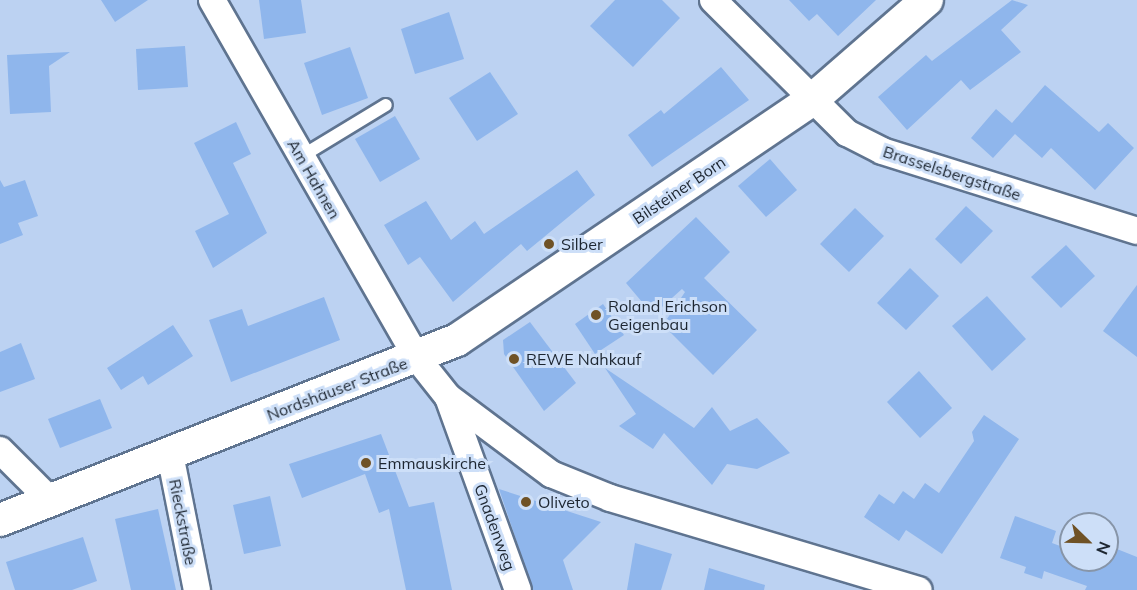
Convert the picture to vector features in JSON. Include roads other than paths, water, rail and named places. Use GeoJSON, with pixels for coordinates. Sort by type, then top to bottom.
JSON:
{"type":"FeatureCollection","features":[{"type":"Feature","properties":{"kind":"street","name":"Am Hahnen"},"geometry":{"type":"LineString","coordinates":[[212,0],[417,358]]}},
{"type":"Feature","properties":{"kind":"street","name":"Brasselsbergstraße"},"geometry":{"type":"LineString","coordinates":[[713,0],[847,133],[882,151],[1137,231]]}},
{"type":"Feature","properties":{"kind":"street","name":"Bilsteiner Born"},"geometry":{"type":"LineString","coordinates":[[417,358],[457,340],[813,99],[927,0]]}},
{"type":"Feature","properties":{"kind":"street","name":"Nordshäuser Straße"},"geometry":{"type":"LineString","coordinates":[[0,520],[48,498],[170,454],[417,358],[448,397],[551,474],[610,498],[919,590]]}},
{"type":"Feature","properties":{"kind":"street","name":"Gnadenweg"},"geometry":{"type":"LineString","coordinates":[[448,397],[518,590]]}},
{"type":"Feature","properties":{"kind":"street"},"geometry":{"type":"LineString","coordinates":[[0,450],[48,498]]}},
{"type":"Feature","properties":{"kind":"street","name":"Rieckstraße"},"geometry":{"type":"LineString","coordinates":[[170,454],[196,590]]}},
{"type":"Feature","properties":{"kind":"lane"},"geometry":{"type":"LineString","coordinates":[[302,156],[386,105]]}},
{"type":"Feature","properties":{"kind":"place","name":"Silber"},"geometry":{"type":"Point","coordinates":[549,244]}},
{"type":"Feature","properties":{"kind":"place","name":"Roland Erichson Geigenbau"},"geometry":{"type":"Point","coordinates":[596,315]}},
{"type":"Feature","properties":{"kind":"place","name":"REWE Nahkauf"},"geometry":{"type":"Point","coordinates":[514,359]}},
{"type":"Feature","properties":{"kind":"place","name":"Emmauskirche"},"geometry":{"type":"Point","coordinates":[366,463]}},
{"type":"Feature","properties":{"kind":"place","name":"Oliveto"},"geometry":{"type":"Point","coordinates":[526,502]}}]}
